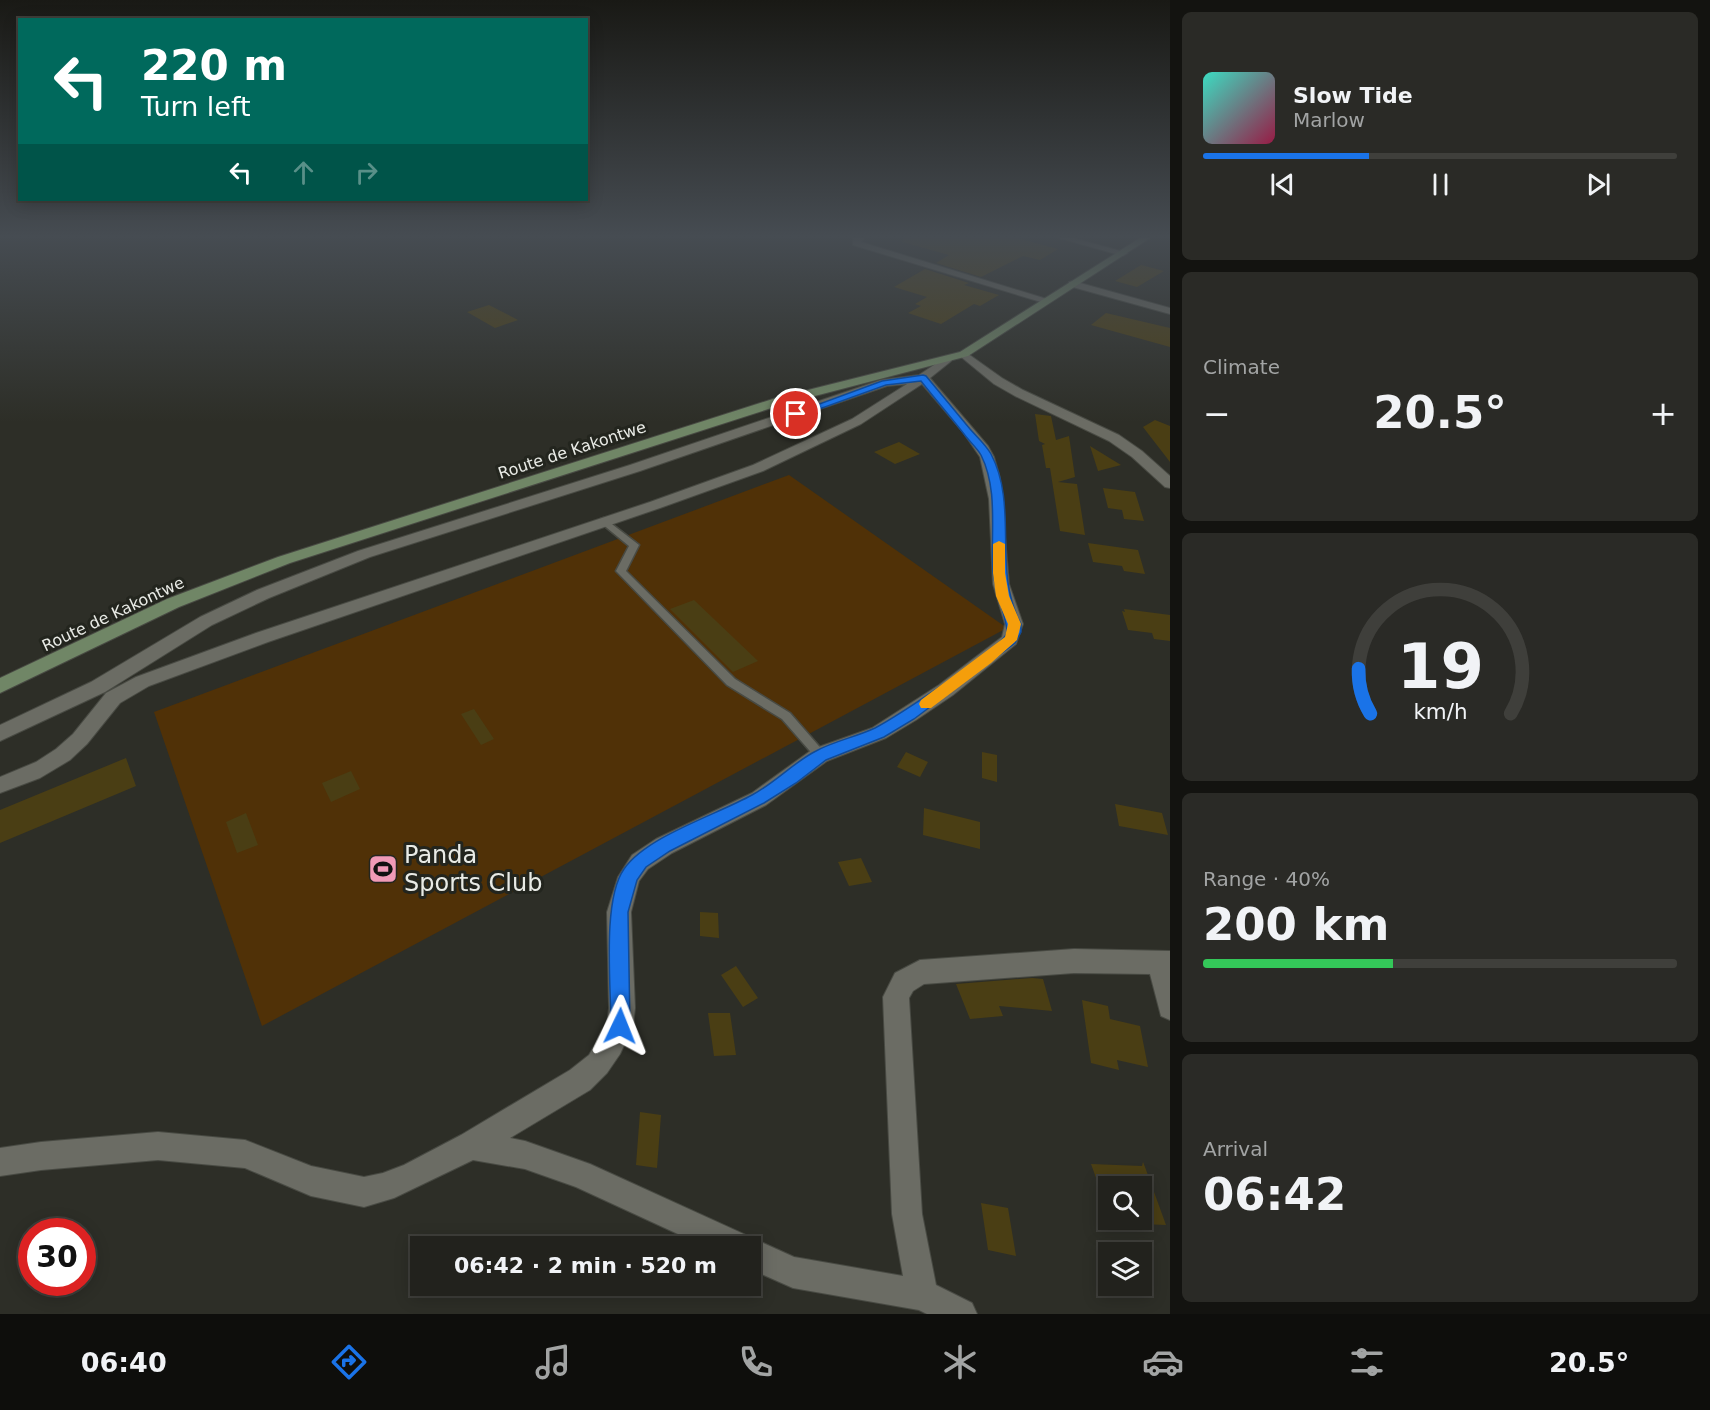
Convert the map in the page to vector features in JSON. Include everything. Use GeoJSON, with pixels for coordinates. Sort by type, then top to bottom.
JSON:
{"type":"FeatureCollection","features":[{"type":"Feature","properties":{"kind":"street"},"geometry":{"type":"LineString","coordinates":[[1128,299],[1170,311]]}},
{"type":"Feature","properties":{"kind":"street","name":"Route de Kakontwe"},"geometry":{"type":"LineString","coordinates":[[0,686],[173,603],[284,560],[780,401],[964,354],[1045,300]]}},
{"type":"Feature","properties":{"kind":"street"},"geometry":{"type":"LineString","coordinates":[[964,354],[998,381],[1019,393],[1114,438],[1146,461],[1170,484]]}},
{"type":"Feature","properties":{"kind":"street"},"geometry":{"type":"LineString","coordinates":[[0,785],[41,768],[62,756],[79,741],[104,708],[119,694],[166,671],[604,521],[805,448],[862,417],[923,378],[946,360]]}},
{"type":"Feature","properties":{"kind":"street"},"geometry":{"type":"LineString","coordinates":[[0,734],[98,687],[206,621],[263,594],[364,554],[635,468],[885,383],[923,378]]}},
{"type":"Feature","properties":{"kind":"street"},"geometry":{"type":"LineString","coordinates":[[0,1162],[41,1156],[158,1146],[245,1155],[311,1181],[364,1192],[384,1188],[414,1175],[471,1145],[580,1080],[598,1064],[620,1026],[622,1008],[620,912],[629,877],[640,862],[664,846],[759,799],[790,779],[820,755],[879,733],[909,715],[986,660],[1010,640],[1014,632],[1014,624],[1007,610],[999,573],[998,508],[994,481],[986,454],[923,378]]}},
{"type":"Feature","properties":{"kind":"street"},"geometry":{"type":"LineString","coordinates":[[922,1295],[907,1214],[902,1147],[896,997],[904,982],[920,972],[946,969],[1074,961],[1165,963],[1170,1007]]}},
{"type":"Feature","properties":{"kind":"street"},"geometry":{"type":"LineString","coordinates":[[471,1145],[525,1155],[580,1174],[715,1236]]}},
{"type":"Feature","properties":{"kind":"street"},"geometry":{"type":"LineString","coordinates":[[761,1257],[792,1272],[922,1295],[961,1314]]}},
{"type":"Feature","properties":{"kind":"lane"},"geometry":{"type":"LineString","coordinates":[[604,521],[634,545],[621,571],[731,682],[786,716],[820,755]]}},
{"type":"Feature","properties":{"kind":"shaded area","name":"Panda Sports Club"},"geometry":{"type":"Polygon","coordinates":[[[789,475],[1007,628],[262,1026],[154,712],[789,475]]]}},
{"type":"Feature","properties":{"kind":"building"},"geometry":{"type":"Polygon","coordinates":[[[923,299],[992,299],[980,306],[974,304],[941,324],[908,313],[921,306],[915,304],[923,299]]]}},
{"type":"Feature","properties":{"kind":"building"},"geometry":{"type":"Polygon","coordinates":[[[489,305],[518,320],[495,328],[467,312],[489,305]]]}},
{"type":"Feature","properties":{"kind":"building"},"geometry":{"type":"Polygon","coordinates":[[[1106,313],[1170,328],[1170,347],[1091,325],[1106,313]]]}},
{"type":"Feature","properties":{"kind":"building"},"geometry":{"type":"Polygon","coordinates":[[[1035,414],[1051,416],[1056,440],[1069,436],[1075,477],[1058,482],[1077,484],[1085,535],[1060,531],[1050,468],[1046,468],[1042,445],[1045,444],[1039,441],[1035,414]]]}},
{"type":"Feature","properties":{"kind":"building"},"geometry":{"type":"Polygon","coordinates":[[[1155,420],[1170,426],[1170,462],[1143,427],[1155,420]]]}},
{"type":"Feature","properties":{"kind":"building"},"geometry":{"type":"Polygon","coordinates":[[[899,442],[920,454],[895,464],[874,452],[899,442]]]}},
{"type":"Feature","properties":{"kind":"building"},"geometry":{"type":"Polygon","coordinates":[[[1090,446],[1121,465],[1098,471],[1090,446]]]}},
{"type":"Feature","properties":{"kind":"building"},"geometry":{"type":"Polygon","coordinates":[[[1103,488],[1135,492],[1144,521],[1124,519],[1122,510],[1108,508],[1103,488]]]}},
{"type":"Feature","properties":{"kind":"building"},"geometry":{"type":"Polygon","coordinates":[[[1088,543],[1138,550],[1145,574],[1124,571],[1122,566],[1093,562],[1088,543]]]}},
{"type":"Feature","properties":{"kind":"building"},"geometry":{"type":"Polygon","coordinates":[[[694,600],[758,661],[733,672],[670,609],[694,600]]]}},
{"type":"Feature","properties":{"kind":"building"},"geometry":{"type":"Polygon","coordinates":[[[1124,609],[1170,615],[1170,641],[1154,639],[1152,633],[1128,630],[1122,611],[1125,612],[1124,609]]]}},
{"type":"Feature","properties":{"kind":"building"},"geometry":{"type":"Polygon","coordinates":[[[474,709],[494,739],[481,745],[461,714],[474,709]]]}},
{"type":"Feature","properties":{"kind":"building"},"geometry":{"type":"Polygon","coordinates":[[[906,752],[928,762],[920,777],[897,767],[906,752]]]}},
{"type":"Feature","properties":{"kind":"building"},"geometry":{"type":"Polygon","coordinates":[[[982,752],[997,755],[997,782],[982,778],[982,752]]]}},
{"type":"Feature","properties":{"kind":"building"},"geometry":{"type":"Polygon","coordinates":[[[126,758],[136,786],[0,843],[0,810],[126,758]]]}},
{"type":"Feature","properties":{"kind":"building"},"geometry":{"type":"Polygon","coordinates":[[[351,771],[360,789],[331,802],[322,783],[351,771]]]}},
{"type":"Feature","properties":{"kind":"building"},"geometry":{"type":"Polygon","coordinates":[[[1115,804],[1162,813],[1168,835],[1119,826],[1115,804]]]}},
{"type":"Feature","properties":{"kind":"building"},"geometry":{"type":"Polygon","coordinates":[[[924,808],[980,822],[980,849],[923,835],[924,808]]]}},
{"type":"Feature","properties":{"kind":"building"},"geometry":{"type":"Polygon","coordinates":[[[246,813],[258,845],[237,853],[226,822],[246,813]]]}},
{"type":"Feature","properties":{"kind":"building"},"geometry":{"type":"Polygon","coordinates":[[[861,858],[872,882],[849,886],[838,862],[861,858]]]}},
{"type":"Feature","properties":{"kind":"building"},"geometry":{"type":"Polygon","coordinates":[[[700,912],[718,913],[719,938],[700,936],[700,912]]]}},
{"type":"Feature","properties":{"kind":"building"},"geometry":{"type":"Polygon","coordinates":[[[736,966],[758,998],[743,1007],[721,975],[736,966]]]}},
{"type":"Feature","properties":{"kind":"building"},"geometry":{"type":"Polygon","coordinates":[[[1043,979],[1052,1011],[999,1006],[1003,1016],[970,1019],[956,984],[1043,979]]]}},
{"type":"Feature","properties":{"kind":"building"},"geometry":{"type":"Polygon","coordinates":[[[1082,1000],[1108,1006],[1110,1019],[1140,1026],[1148,1067],[1117,1060],[1119,1070],[1091,1063],[1082,1000]]]}},
{"type":"Feature","properties":{"kind":"building"},"geometry":{"type":"Polygon","coordinates":[[[708,1013],[730,1013],[736,1055],[714,1056],[708,1013]]]}},
{"type":"Feature","properties":{"kind":"building"},"geometry":{"type":"Polygon","coordinates":[[[640,1112],[661,1115],[657,1168],[636,1165],[640,1112]]]}},
{"type":"Feature","properties":{"kind":"building"},"geometry":{"type":"Polygon","coordinates":[[[1143,1162],[1148,1176],[1098,1176],[1098,1183],[1091,1164],[1142,1166],[1143,1162]]]}},
{"type":"Feature","properties":{"kind":"building"},"geometry":{"type":"Polygon","coordinates":[[[1152,1187],[1166,1225],[1152,1224],[1152,1187]]]}},
{"type":"Feature","properties":{"kind":"building"},"geometry":{"type":"Polygon","coordinates":[[[981,1203],[1008,1208],[1016,1256],[988,1250],[981,1203]]]}},
{"type":"Feature","properties":{"kind":"slow traffic"},"geometry":{"type":"LineString","coordinates":[[926,704],[986,660],[1010,640],[1014,632],[1014,624],[1007,610],[999,573],[999,544]]}},
{"type":"Feature","properties":{"kind":"place","name":"Panda Sports Club"},"geometry":{"type":"Point","coordinates":[383,869]}},
{"type":"Feature","properties":{"kind":"route"},"geometry":{"type":"LineString","coordinates":[[620,1026],[622,1008],[620,912],[629,877],[640,862],[664,846],[759,799],[790,779],[820,755],[879,733],[909,715],[986,660],[1010,640],[1014,632],[1014,624],[1007,610],[999,573],[998,508],[994,481],[986,454],[923,378],[885,383],[796,414]]}}]}
